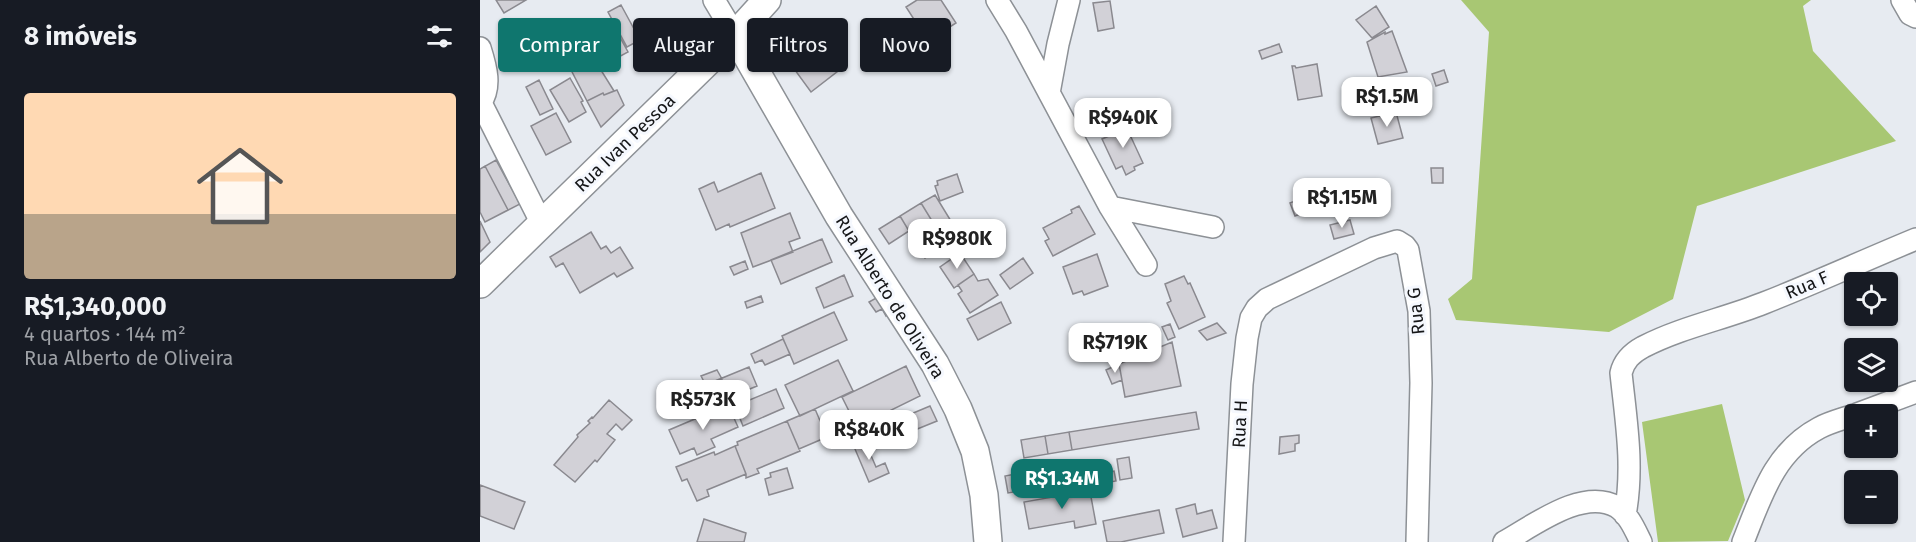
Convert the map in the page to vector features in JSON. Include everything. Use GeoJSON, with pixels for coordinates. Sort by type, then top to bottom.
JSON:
{"type":"FeatureCollection","features":[{"type":"Feature","properties":{"kind":"street"},"geometry":{"type":"LineString","coordinates":[[714,0],[725,18]]}},
{"type":"Feature","properties":{"kind":"street","name":"Rua Ivan Pessoa"},"geometry":{"type":"LineString","coordinates":[[735,35],[767,0]]}},
{"type":"Feature","properties":{"kind":"street"},"geometry":{"type":"LineString","coordinates":[[997,0],[1110,207],[1146,265]]}},
{"type":"Feature","properties":{"kind":"street"},"geometry":{"type":"LineString","coordinates":[[1049,93],[1069,0]]}},
{"type":"Feature","properties":{"kind":"street","name":"Rua Alberto de Oliveira"},"geometry":{"type":"LineString","coordinates":[[735,35],[839,216],[935,364],[958,409],[975,451],[984,495],[987,542]]}},
{"type":"Feature","properties":{"kind":"street"},"geometry":{"type":"LineString","coordinates":[[480,48],[486,69],[487,85],[481,103],[542,224]]}},
{"type":"Feature","properties":{"kind":"street","name":"Rua Ivan Pessoa"},"geometry":{"type":"LineString","coordinates":[[480,285],[697,72]]}},
{"type":"Feature","properties":{"kind":"street"},"geometry":{"type":"LineString","coordinates":[[1110,207],[1213,227]]}},
{"type":"Feature","properties":{"kind":"street","name":"Rua F"},"geometry":{"type":"LineString","coordinates":[[1625,514],[1630,465],[1628,426],[1621,373],[1629,356],[1642,347],[1681,331],[1763,304],[1916,239]]}},
{"type":"Feature","properties":{"kind":"street","name":"Rua G"},"geometry":{"type":"LineString","coordinates":[[1257,308],[1267,299],[1374,248],[1397,242],[1408,250],[1419,311],[1421,383],[1417,542]]}},
{"type":"Feature","properties":{"kind":"street","name":"Rua H"},"geometry":{"type":"LineString","coordinates":[[1234,542],[1246,349],[1251,318],[1257,308]]}},
{"type":"Feature","properties":{"kind":"street"},"geometry":{"type":"LineString","coordinates":[[1884,404],[1916,392]]}},
{"type":"Feature","properties":{"kind":"street"},"geometry":{"type":"LineString","coordinates":[[1743,542],[1765,486],[1776,466],[1793,446],[1819,428],[1844,419]]}},
{"type":"Feature","properties":{"kind":"street"},"geometry":{"type":"LineString","coordinates":[[1504,542],[1572,505],[1589,502],[1616,507],[1631,522],[1641,542]]}},
{"type":"Feature","properties":{"kind":"green space"},"geometry":{"type":"Polygon","coordinates":[[[1461,0],[1811,0],[1803,6],[1813,51],[1896,141],[1697,206],[1673,299],[1609,332],[1456,320],[1448,299],[1472,279],[1489,32],[1461,0]]]}},
{"type":"Feature","properties":{"kind":"green space"},"geometry":{"type":"Polygon","coordinates":[[[1722,404],[1745,500],[1728,541],[1658,542],[1642,422],[1722,404]]]}},
{"type":"Feature","properties":{"kind":"building"},"geometry":{"type":"Polygon","coordinates":[[[496,0],[526,0],[504,13],[496,0]]]}},
{"type":"Feature","properties":{"kind":"building"},"geometry":{"type":"Polygon","coordinates":[[[917,0],[941,0],[956,23],[951,26],[951,18],[913,18],[906,7],[917,0]]]}},
{"type":"Feature","properties":{"kind":"building"},"geometry":{"type":"Polygon","coordinates":[[[1110,1],[1114,28],[1098,31],[1093,3],[1110,1]]]}},
{"type":"Feature","properties":{"kind":"building"},"geometry":{"type":"Polygon","coordinates":[[[621,5],[633,27],[633,44],[627,47],[621,36],[621,18],[611,18],[608,12],[621,5]]]}},
{"type":"Feature","properties":{"kind":"building"},"geometry":{"type":"Polygon","coordinates":[[[1376,6],[1389,27],[1372,38],[1356,20],[1376,6]]]}},
{"type":"Feature","properties":{"kind":"building"},"geometry":{"type":"Polygon","coordinates":[[[1392,31],[1407,72],[1378,77],[1367,42],[1385,32],[1385,34],[1392,31]]]}},
{"type":"Feature","properties":{"kind":"building"},"geometry":{"type":"Polygon","coordinates":[[[621,39],[628,52],[621,56],[621,39]]]}},
{"type":"Feature","properties":{"kind":"building"},"geometry":{"type":"Polygon","coordinates":[[[1279,44],[1282,52],[1262,59],[1259,51],[1279,44]]]}},
{"type":"Feature","properties":{"kind":"building"},"geometry":{"type":"Polygon","coordinates":[[[1317,64],[1322,96],[1298,100],[1292,66],[1296,68],[1317,64]]]}},
{"type":"Feature","properties":{"kind":"building"},"geometry":{"type":"Polygon","coordinates":[[[1444,70],[1448,82],[1436,86],[1432,74],[1444,70]]]}},
{"type":"Feature","properties":{"kind":"building"},"geometry":{"type":"Polygon","coordinates":[[[572,72],[602,72],[614,91],[604,95],[603,93],[587,101],[572,72]]]}},
{"type":"Feature","properties":{"kind":"building"},"geometry":{"type":"Polygon","coordinates":[[[796,72],[837,72],[811,92],[796,72]]]}},
{"type":"Feature","properties":{"kind":"building"},"geometry":{"type":"Polygon","coordinates":[[[570,78],[583,101],[581,102],[586,112],[569,122],[550,90],[570,78]]]}},
{"type":"Feature","properties":{"kind":"building"},"geometry":{"type":"Polygon","coordinates":[[[539,80],[553,109],[540,115],[526,87],[539,80]]]}},
{"type":"Feature","properties":{"kind":"building"},"geometry":{"type":"Polygon","coordinates":[[[617,90],[624,105],[601,127],[587,101],[603,93],[604,95],[617,90]]]}},
{"type":"Feature","properties":{"kind":"building"},"geometry":{"type":"Polygon","coordinates":[[[1396,112],[1403,138],[1378,144],[1371,118],[1396,112]]]}},
{"type":"Feature","properties":{"kind":"building"},"geometry":{"type":"Polygon","coordinates":[[[556,113],[571,142],[546,155],[531,126],[556,113]]]}},
{"type":"Feature","properties":{"kind":"building"},"geometry":{"type":"Polygon","coordinates":[[[1124,122],[1143,163],[1134,167],[1135,170],[1126,175],[1122,166],[1116,169],[1102,139],[1116,133],[1113,127],[1124,122]]]}},
{"type":"Feature","properties":{"kind":"building"},"geometry":{"type":"Polygon","coordinates":[[[496,160],[520,204],[485,222],[480,212],[480,169],[496,160]]]}},
{"type":"Feature","properties":{"kind":"building"},"geometry":{"type":"Polygon","coordinates":[[[485,166],[508,210],[485,222],[480,212],[480,169],[485,166]]]}},
{"type":"Feature","properties":{"kind":"building"},"geometry":{"type":"Polygon","coordinates":[[[1431,168],[1443,168],[1443,183],[1432,183],[1431,168]]]}},
{"type":"Feature","properties":{"kind":"building"},"geometry":{"type":"Polygon","coordinates":[[[761,173],[775,208],[730,227],[729,224],[716,230],[699,189],[714,182],[718,192],[761,173]]]}},
{"type":"Feature","properties":{"kind":"building"},"geometry":{"type":"Polygon","coordinates":[[[957,174],[963,192],[940,201],[935,186],[938,185],[937,181],[957,174]]]}},
{"type":"Feature","properties":{"kind":"building"},"geometry":{"type":"Polygon","coordinates":[[[935,195],[954,226],[940,234],[921,203],[935,195]]]}},
{"type":"Feature","properties":{"kind":"building"},"geometry":{"type":"Polygon","coordinates":[[[1311,195],[1314,201],[1317,200],[1319,207],[1295,216],[1290,203],[1311,195]]]}},
{"type":"Feature","properties":{"kind":"building"},"geometry":{"type":"Polygon","coordinates":[[[921,203],[937,229],[916,243],[900,216],[921,203]]]}},
{"type":"Feature","properties":{"kind":"building"},"geometry":{"type":"Polygon","coordinates":[[[1079,206],[1095,234],[1053,256],[1045,241],[1049,239],[1043,228],[1072,213],[1071,210],[1079,206]]]}},
{"type":"Feature","properties":{"kind":"building"},"geometry":{"type":"Polygon","coordinates":[[[790,213],[800,238],[789,242],[793,252],[753,267],[741,233],[790,213]]]}},
{"type":"Feature","properties":{"kind":"building"},"geometry":{"type":"Polygon","coordinates":[[[900,216],[909,231],[889,244],[879,229],[900,216]]]}},
{"type":"Feature","properties":{"kind":"building"},"geometry":{"type":"Polygon","coordinates":[[[1350,220],[1354,234],[1334,239],[1330,225],[1350,220]]]}},
{"type":"Feature","properties":{"kind":"building"},"geometry":{"type":"Polygon","coordinates":[[[480,221],[490,242],[480,252],[480,221]]]}},
{"type":"Feature","properties":{"kind":"building"},"geometry":{"type":"Polygon","coordinates":[[[959,222],[966,233],[925,258],[919,248],[928,242],[926,238],[938,231],[940,234],[959,222]]]}},
{"type":"Feature","properties":{"kind":"building"},"geometry":{"type":"Polygon","coordinates":[[[591,232],[601,249],[606,246],[611,253],[620,247],[633,268],[617,277],[614,273],[580,293],[563,263],[556,267],[550,257],[591,232]]]}},
{"type":"Feature","properties":{"kind":"building"},"geometry":{"type":"Polygon","coordinates":[[[822,239],[832,262],[781,284],[771,260],[822,239]]]}},
{"type":"Feature","properties":{"kind":"building"},"geometry":{"type":"Polygon","coordinates":[[[960,253],[974,274],[954,288],[940,267],[960,253]]]}},
{"type":"Feature","properties":{"kind":"building"},"geometry":{"type":"Polygon","coordinates":[[[1097,254],[1108,286],[1084,295],[1082,291],[1073,294],[1063,267],[1097,254]]]}},
{"type":"Feature","properties":{"kind":"building"},"geometry":{"type":"Polygon","coordinates":[[[1023,258],[1033,273],[1010,289],[1000,275],[1023,258]]]}},
{"type":"Feature","properties":{"kind":"building"},"geometry":{"type":"Polygon","coordinates":[[[745,261],[748,269],[734,275],[730,267],[745,261]]]}},
{"type":"Feature","properties":{"kind":"building"},"geometry":{"type":"Polygon","coordinates":[[[974,274],[978,281],[988,279],[998,295],[970,313],[958,294],[962,291],[958,285],[974,274]]]}},
{"type":"Feature","properties":{"kind":"building"},"geometry":{"type":"Polygon","coordinates":[[[844,275],[853,296],[824,308],[816,288],[844,275]]]}},
{"type":"Feature","properties":{"kind":"building"},"geometry":{"type":"Polygon","coordinates":[[[1184,276],[1188,284],[1190,283],[1205,317],[1179,329],[1167,303],[1171,301],[1165,284],[1184,276]]]}},
{"type":"Feature","properties":{"kind":"building"},"geometry":{"type":"Polygon","coordinates":[[[761,296],[763,302],[747,308],[745,302],[761,296]]]}},
{"type":"Feature","properties":{"kind":"building"},"geometry":{"type":"Polygon","coordinates":[[[878,297],[888,314],[886,316],[882,309],[876,312],[869,302],[878,297]]]}},
{"type":"Feature","properties":{"kind":"building"},"geometry":{"type":"Polygon","coordinates":[[[1001,302],[1011,323],[978,340],[967,319],[1001,302]]]}},
{"type":"Feature","properties":{"kind":"building"},"geometry":{"type":"Polygon","coordinates":[[[834,312],[847,340],[794,364],[782,336],[834,312]]]}},
{"type":"Feature","properties":{"kind":"building"},"geometry":{"type":"Polygon","coordinates":[[[1217,323],[1226,333],[1207,340],[1199,331],[1217,323]]]}},
{"type":"Feature","properties":{"kind":"building"},"geometry":{"type":"Polygon","coordinates":[[[1170,324],[1175,337],[1168,340],[1162,327],[1170,324]]]}},
{"type":"Feature","properties":{"kind":"building"},"geometry":{"type":"Polygon","coordinates":[[[783,339],[790,354],[765,365],[762,360],[755,363],[751,354],[783,339]]]}},
{"type":"Feature","properties":{"kind":"building"},"geometry":{"type":"Polygon","coordinates":[[[1172,342],[1181,386],[1125,397],[1119,364],[1172,342]]]}},
{"type":"Feature","properties":{"kind":"building"},"geometry":{"type":"Polygon","coordinates":[[[838,360],[853,391],[800,416],[785,385],[838,360]]]}},
{"type":"Feature","properties":{"kind":"building"},"geometry":{"type":"Polygon","coordinates":[[[1119,364],[1122,380],[1112,384],[1106,370],[1119,364]]]}},
{"type":"Feature","properties":{"kind":"building"},"geometry":{"type":"Polygon","coordinates":[[[906,366],[920,396],[881,415],[883,420],[859,431],[842,397],[906,366]]]}},
{"type":"Feature","properties":{"kind":"building"},"geometry":{"type":"Polygon","coordinates":[[[749,367],[757,386],[723,400],[715,381],[749,367]]]}},
{"type":"Feature","properties":{"kind":"building"},"geometry":{"type":"Polygon","coordinates":[[[717,370],[722,379],[715,381],[723,400],[716,404],[701,376],[717,370]]]}},
{"type":"Feature","properties":{"kind":"building"},"geometry":{"type":"Polygon","coordinates":[[[776,389],[784,408],[743,426],[735,406],[776,389]]]}},
{"type":"Feature","properties":{"kind":"building"},"geometry":{"type":"Polygon","coordinates":[[[609,400],[632,420],[622,430],[616,424],[607,434],[615,440],[597,462],[595,460],[575,482],[554,465],[578,437],[577,435],[590,423],[588,421],[609,400]]]}},
{"type":"Feature","properties":{"kind":"building"},"geometry":{"type":"Polygon","coordinates":[[[930,406],[937,421],[905,434],[899,419],[930,406]]]}},
{"type":"Feature","properties":{"kind":"building"},"geometry":{"type":"Polygon","coordinates":[[[729,407],[738,427],[711,439],[715,447],[697,455],[694,448],[680,454],[669,430],[716,410],[717,412],[729,407]]]}},
{"type":"Feature","properties":{"kind":"building"},"geometry":{"type":"Polygon","coordinates":[[[815,409],[827,437],[799,449],[787,421],[815,409]]]}},
{"type":"Feature","properties":{"kind":"building"},"geometry":{"type":"Polygon","coordinates":[[[1196,412],[1199,429],[1072,450],[1069,432],[1196,412]]]}},
{"type":"Feature","properties":{"kind":"building"},"geometry":{"type":"Polygon","coordinates":[[[899,419],[905,434],[872,447],[866,432],[899,419]]]}},
{"type":"Feature","properties":{"kind":"building"},"geometry":{"type":"Polygon","coordinates":[[[787,421],[800,451],[757,469],[759,473],[746,478],[735,446],[738,445],[737,442],[787,421]]]}},
{"type":"Feature","properties":{"kind":"building"},"geometry":{"type":"Polygon","coordinates":[[[1069,432],[1072,450],[1048,454],[1045,436],[1069,432]]]}},
{"type":"Feature","properties":{"kind":"building"},"geometry":{"type":"Polygon","coordinates":[[[1299,435],[1299,443],[1295,444],[1295,451],[1279,454],[1280,437],[1299,435]]]}},
{"type":"Feature","properties":{"kind":"building"},"geometry":{"type":"Polygon","coordinates":[[[1045,436],[1048,454],[1024,458],[1021,440],[1045,436]]]}},
{"type":"Feature","properties":{"kind":"building"},"geometry":{"type":"Polygon","coordinates":[[[863,437],[876,467],[885,463],[889,473],[869,482],[852,442],[863,437]]]}},
{"type":"Feature","properties":{"kind":"building"},"geometry":{"type":"Polygon","coordinates":[[[735,446],[746,474],[707,490],[709,496],[697,501],[687,479],[682,481],[676,467],[735,446]]]}},
{"type":"Feature","properties":{"kind":"building"},"geometry":{"type":"Polygon","coordinates":[[[1129,457],[1132,478],[1120,480],[1117,459],[1129,457]]]}},
{"type":"Feature","properties":{"kind":"building"},"geometry":{"type":"Polygon","coordinates":[[[787,468],[793,488],[769,495],[765,479],[771,477],[770,473],[787,468]]]}},
{"type":"Feature","properties":{"kind":"building"},"geometry":{"type":"Polygon","coordinates":[[[1040,469],[1043,486],[1038,487],[1037,482],[1013,487],[1014,492],[1008,493],[1005,476],[1040,469]]]}},
{"type":"Feature","properties":{"kind":"building"},"geometry":{"type":"Polygon","coordinates":[[[1114,471],[1116,481],[1093,485],[1091,475],[1114,471]]]}},
{"type":"Feature","properties":{"kind":"building"},"geometry":{"type":"Polygon","coordinates":[[[480,485],[525,502],[514,529],[480,516],[480,485]]]}},
{"type":"Feature","properties":{"kind":"building"},"geometry":{"type":"Polygon","coordinates":[[[1089,486],[1096,524],[1075,528],[1074,521],[1029,529],[1024,502],[1070,494],[1069,489],[1089,486]]]}},
{"type":"Feature","properties":{"kind":"building"},"geometry":{"type":"Polygon","coordinates":[[[1195,504],[1197,514],[1212,510],[1217,528],[1183,537],[1176,509],[1195,504]]]}},
{"type":"Feature","properties":{"kind":"building"},"geometry":{"type":"Polygon","coordinates":[[[1159,510],[1164,533],[1121,542],[1107,542],[1103,521],[1159,510]]]}},
{"type":"Feature","properties":{"kind":"building"},"geometry":{"type":"Polygon","coordinates":[[[704,519],[746,533],[744,542],[697,542],[704,519]]]}}]}
